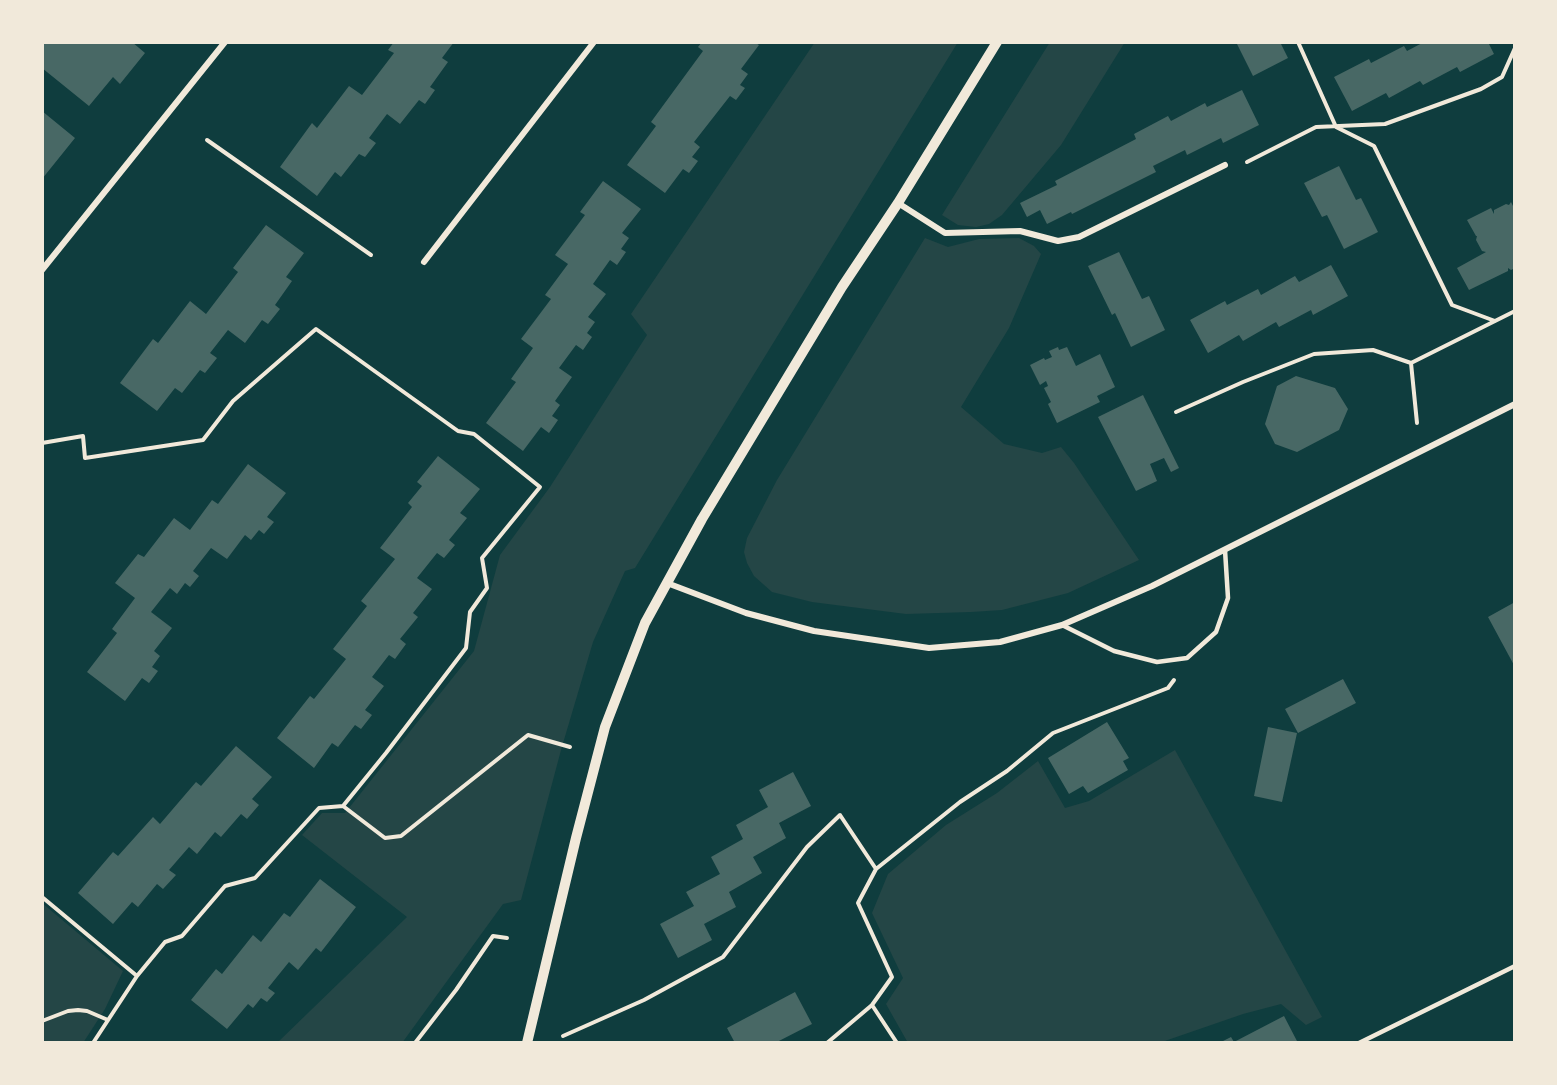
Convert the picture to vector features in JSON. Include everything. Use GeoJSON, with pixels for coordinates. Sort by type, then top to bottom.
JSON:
{"type":"FeatureCollection","features":[{"type":"Feature","properties":{"kind":"street"},"geometry":{"type":"LineString","coordinates":[[42,270],[225,42]]}},
{"type":"Feature","properties":{"kind":"street"},"geometry":{"type":"LineString","coordinates":[[424,262],[594,42]]}},
{"type":"Feature","properties":{"kind":"street"},"geometry":{"type":"LineString","coordinates":[[527,1043],[605,727],[645,623],[702,519],[842,287],[898,203],[997,42]]}},
{"type":"Feature","properties":{"kind":"street"},"geometry":{"type":"LineString","coordinates":[[898,203],[945,233],[1020,231],[1058,241],[1079,237],[1225,165]]}},
{"type":"Feature","properties":{"kind":"street"},"geometry":{"type":"LineString","coordinates":[[667,583],[746,613],[814,630],[929,648],[1000,642],[1062,625],[1152,586],[1515,404]]}},
{"type":"Feature","properties":{"kind":"lane"},"geometry":{"type":"LineString","coordinates":[[1062,625],[1114,651],[1157,662],[1187,658],[1216,632],[1228,598],[1225,550]]}},
{"type":"Feature","properties":{"kind":"lane"},"geometry":{"type":"LineString","coordinates":[[1359,1043],[1515,966]]}},
{"type":"Feature","properties":{"kind":"path"},"geometry":{"type":"LineString","coordinates":[[1298,42],[1336,127],[1374,146],[1452,305],[1495,321]]}},
{"type":"Feature","properties":{"kind":"path"},"geometry":{"type":"LineString","coordinates":[[1225,165],[1249,162],[1316,127],[1385,124],[1481,89],[1502,77],[1515,48]]}},
{"type":"Feature","properties":{"kind":"path"},"geometry":{"type":"LineString","coordinates":[[207,140],[371,255]]}},
{"type":"Feature","properties":{"kind":"path"},"geometry":{"type":"LineString","coordinates":[[1176,412],[1314,354],[1373,350],[1411,363],[1515,311]]}},
{"type":"Feature","properties":{"kind":"path"},"geometry":{"type":"LineString","coordinates":[[42,443],[83,436],[85,458],[203,440],[233,401],[316,329],[458,431],[474,434],[540,487],[482,558],[487,588],[470,612],[465,648],[343,806]]}},
{"type":"Feature","properties":{"kind":"path"},"geometry":{"type":"LineString","coordinates":[[1411,363],[1417,423]]}},
{"type":"Feature","properties":{"kind":"path"},"geometry":{"type":"LineString","coordinates":[[827,1043],[872,1005],[892,977],[858,903],[876,869],[960,802],[1007,771],[1053,733],[1168,688],[1179,675],[1187,658]]}},
{"type":"Feature","properties":{"kind":"path"},"geometry":{"type":"LineString","coordinates":[[93,1043],[137,976],[165,942],[182,936],[225,886],[255,878],[319,808],[343,806],[385,838],[401,836],[528,735],[570,747]]}},
{"type":"Feature","properties":{"kind":"path"},"geometry":{"type":"LineString","coordinates":[[563,1036],[644,1000],[723,957],[807,847],[840,815],[876,869]]}},
{"type":"Feature","properties":{"kind":"path"},"geometry":{"type":"LineString","coordinates":[[42,897],[137,976]]}},
{"type":"Feature","properties":{"kind":"path"},"geometry":{"type":"LineString","coordinates":[[415,1043],[494,936],[507,938]]}},
{"type":"Feature","properties":{"kind":"path"},"geometry":{"type":"LineString","coordinates":[[872,1005],[897,1043]]}},
{"type":"Feature","properties":{"kind":"path"},"geometry":{"type":"LineString","coordinates":[[42,1021],[68,1011],[78,1010],[87,1011],[108,1020]]}},
{"type":"Feature","properties":{"kind":"shaded area"},"geometry":{"type":"Polygon","coordinates":[[[815,42],[958,42],[635,568],[625,571],[593,642],[521,900],[503,904],[402,1043],[277,1043],[407,917],[302,835],[322,813],[345,813],[474,651],[500,555],[550,487],[647,335],[631,314],[815,42]]]}},
{"type":"Feature","properties":{"kind":"shaded area"},"geometry":{"type":"Polygon","coordinates":[[[1050,42],[1125,42],[1061,145],[1002,215],[989,224],[976,227],[958,225],[942,215],[1050,42]]]}},
{"type":"Feature","properties":{"kind":"shaded area"},"geometry":{"type":"Polygon","coordinates":[[[925,238],[948,247],[979,239],[1019,238],[1034,246],[1041,254],[1009,328],[961,407],[1004,444],[1042,453],[1061,447],[1139,560],[1068,593],[1002,610],[971,612],[906,614],[812,602],[772,592],[754,576],[744,552],[747,538],[777,480],[925,238]]]}},
{"type":"Feature","properties":{"kind":"shaded area"},"geometry":{"type":"Polygon","coordinates":[[[1175,750],[1322,1017],[1306,1025],[1281,1004],[1243,1014],[1159,1043],[908,1043],[886,1004],[903,978],[872,913],[888,874],[946,825],[997,793],[1038,761],[1065,808],[1089,801],[1175,750]]]}},
{"type":"Feature","properties":{"kind":"shaded area"},"geometry":{"type":"Polygon","coordinates":[[[42,903],[123,971],[105,1009],[83,1043],[42,1043],[42,903]]]}},
{"type":"Feature","properties":{"kind":"building"},"geometry":{"type":"Polygon","coordinates":[[[42,42],[132,42],[145,53],[120,84],[113,77],[89,106],[42,68],[42,42]]]}},
{"type":"Feature","properties":{"kind":"building"},"geometry":{"type":"Polygon","coordinates":[[[394,42],[454,42],[442,58],[448,62],[430,87],[435,90],[425,104],[419,100],[400,124],[387,114],[369,138],[376,143],[365,157],[359,154],[341,177],[335,172],[317,196],[280,167],[312,123],[317,128],[349,86],[362,95],[394,53],[388,50],[394,42]]]}},
{"type":"Feature","properties":{"kind":"building"},"geometry":{"type":"Polygon","coordinates":[[[702,42],[754,42],[759,45],[741,69],[748,74],[740,85],[745,88],[736,100],[730,96],[694,142],[700,147],[692,157],[698,161],[689,173],[683,169],[665,193],[627,165],[656,126],[651,122],[703,51],[698,47],[702,42]]]}},
{"type":"Feature","properties":{"kind":"building"},"geometry":{"type":"Polygon","coordinates":[[[1236,42],[1280,42],[1288,58],[1253,76],[1236,42]]]}},
{"type":"Feature","properties":{"kind":"building"},"geometry":{"type":"Polygon","coordinates":[[[1424,42],[1488,42],[1494,54],[1460,72],[1457,67],[1423,85],[1420,81],[1389,98],[1386,93],[1352,111],[1334,77],[1369,59],[1371,63],[1404,46],[1407,51],[1424,42]]]}},
{"type":"Feature","properties":{"kind":"building"},"geometry":{"type":"Polygon","coordinates":[[[1242,90],[1259,125],[1223,143],[1221,138],[1187,155],[1185,150],[1153,166],[1156,172],[1047,224],[1040,210],[1027,217],[1020,203],[1057,185],[1055,181],[1136,139],[1134,134],[1168,116],[1171,121],[1205,103],[1207,107],[1242,90]]]}},
{"type":"Feature","properties":{"kind":"building"},"geometry":{"type":"Polygon","coordinates":[[[42,111],[75,138],[42,179],[42,111]]]}},
{"type":"Feature","properties":{"kind":"building"},"geometry":{"type":"Polygon","coordinates":[[[1339,166],[1356,200],[1361,198],[1378,232],[1344,249],[1327,215],[1322,217],[1304,183],[1339,166]]]}},
{"type":"Feature","properties":{"kind":"building"},"geometry":{"type":"Polygon","coordinates":[[[603,181],[641,209],[622,233],[629,238],[621,249],[626,252],[617,265],[610,260],[593,284],[606,294],[588,317],[595,322],[587,333],[592,337],[583,350],[576,345],[559,368],[572,377],[555,401],[560,405],[552,416],[558,420],[549,433],[541,427],[523,451],[486,423],[516,382],[511,379],[533,348],[521,339],[551,299],[545,295],[568,264],[555,255],[585,215],[580,212],[603,181]]]}},
{"type":"Feature","properties":{"kind":"building"},"geometry":{"type":"Polygon","coordinates":[[[1511,202],[1515,210],[1515,268],[1511,270],[1508,268],[1508,271],[1469,290],[1457,268],[1486,252],[1482,251],[1476,240],[1477,236],[1467,220],[1491,208],[1494,214],[1494,210],[1506,204],[1509,205],[1511,202]]]}},
{"type":"Feature","properties":{"kind":"building"},"geometry":{"type":"Polygon","coordinates":[[[266,225],[304,253],[286,277],[292,281],[275,305],[280,309],[268,324],[262,320],[245,343],[228,330],[210,353],[217,358],[205,373],[200,370],[182,393],[175,388],[157,411],[120,383],[153,339],[158,343],[190,301],[206,314],[238,272],[233,268],[266,225]]]}},
{"type":"Feature","properties":{"kind":"building"},"geometry":{"type":"Polygon","coordinates":[[[1119,252],[1142,299],[1149,296],[1165,330],[1131,347],[1115,313],[1112,315],[1088,266],[1119,252]]]}},
{"type":"Feature","properties":{"kind":"building"},"geometry":{"type":"Polygon","coordinates":[[[1331,265],[1348,296],[1313,315],[1311,310],[1279,327],[1276,322],[1243,341],[1239,335],[1208,353],[1190,320],[1225,301],[1227,305],[1258,289],[1261,295],[1295,276],[1299,282],[1331,265]]]}},
{"type":"Feature","properties":{"kind":"building"},"geometry":{"type":"Polygon","coordinates":[[[1058,347],[1059,350],[1067,347],[1076,366],[1100,354],[1115,387],[1097,396],[1100,402],[1057,423],[1048,404],[1051,402],[1044,388],[1048,386],[1046,381],[1040,385],[1030,365],[1052,357],[1049,351],[1058,347]]]}},
{"type":"Feature","properties":{"kind":"building"},"geometry":{"type":"Polygon","coordinates":[[[1296,376],[1335,388],[1348,409],[1339,430],[1297,452],[1275,444],[1265,424],[1277,386],[1296,376]]]}},
{"type":"Feature","properties":{"kind":"building"},"geometry":{"type":"Polygon","coordinates":[[[1143,395],[1179,468],[1171,472],[1164,458],[1150,464],[1157,481],[1136,491],[1098,417],[1143,395]]]}},
{"type":"Feature","properties":{"kind":"building"},"geometry":{"type":"Polygon","coordinates":[[[438,456],[480,489],[460,513],[467,518],[449,540],[455,545],[444,558],[437,553],[417,578],[432,589],[413,613],[418,617],[400,639],[406,644],[395,659],[389,655],[372,677],[384,686],[365,710],[372,715],[361,729],[355,725],[338,747],[332,743],[314,768],[277,738],[310,696],[314,699],[346,659],[333,649],[367,606],[361,601],[395,559],[380,548],[412,507],[408,503],[422,486],[417,482],[438,456]]]}},
{"type":"Feature","properties":{"kind":"building"},"geometry":{"type":"Polygon","coordinates":[[[248,464],[286,493],[267,517],[274,522],[264,534],[259,530],[251,540],[245,535],[227,559],[211,548],[193,571],[199,576],[190,587],[185,583],[177,594],[170,588],[151,612],[172,628],[154,651],[160,656],[152,667],[158,671],[149,683],[142,678],[125,701],[87,672],[117,633],[112,629],[135,598],[115,583],[138,554],[144,557],[174,518],[190,530],[212,500],[218,504],[248,464]]]}},
{"type":"Feature","properties":{"kind":"building"},"geometry":{"type":"Polygon","coordinates":[[[1515,602],[1515,667],[1488,617],[1515,602]]]}},
{"type":"Feature","properties":{"kind":"building"},"geometry":{"type":"Polygon","coordinates":[[[1343,679],[1356,703],[1298,733],[1285,709],[1343,679]]]}},
{"type":"Feature","properties":{"kind":"building"},"geometry":{"type":"Polygon","coordinates":[[[1107,722],[1129,758],[1123,761],[1128,770],[1088,793],[1083,786],[1069,794],[1048,758],[1107,722]]]}},
{"type":"Feature","properties":{"kind":"building"},"geometry":{"type":"Polygon","coordinates":[[[1268,727],[1297,733],[1282,802],[1254,796],[1268,727]]]}},
{"type":"Feature","properties":{"kind":"building"},"geometry":{"type":"Polygon","coordinates":[[[236,746],[272,777],[252,799],[259,805],[247,819],[241,814],[221,837],[215,832],[197,854],[189,847],[169,870],[176,875],[163,889],[157,884],[138,907],[132,902],[113,924],[78,893],[113,852],[118,856],[153,817],[160,824],[196,782],[201,786],[236,746]]]}},
{"type":"Feature","properties":{"kind":"building"},"geometry":{"type":"Polygon","coordinates":[[[793,772],[811,806],[779,823],[786,838],[753,857],[762,873],[729,892],[736,907],[704,924],[712,940],[678,958],[660,924],[694,906],[686,892],[720,874],[711,857],[743,839],[736,825],[768,807],[759,790],[793,772]]]}},
{"type":"Feature","properties":{"kind":"building"},"geometry":{"type":"Polygon","coordinates":[[[320,879],[356,907],[321,952],[316,948],[298,970],[289,962],[268,988],[275,993],[267,1002],[261,998],[253,1008],[248,1004],[227,1029],[191,1000],[216,969],[222,974],[253,935],[261,942],[284,913],[290,917],[320,879]]]}},
{"type":"Feature","properties":{"kind":"building"},"geometry":{"type":"Polygon","coordinates":[[[795,992],[812,1024],[775,1043],[735,1043],[727,1028],[795,992]]]}},
{"type":"Feature","properties":{"kind":"building"},"geometry":{"type":"Polygon","coordinates":[[[1284,1016],[1298,1043],[1219,1043],[1231,1037],[1234,1042],[1284,1016]]]}}]}
